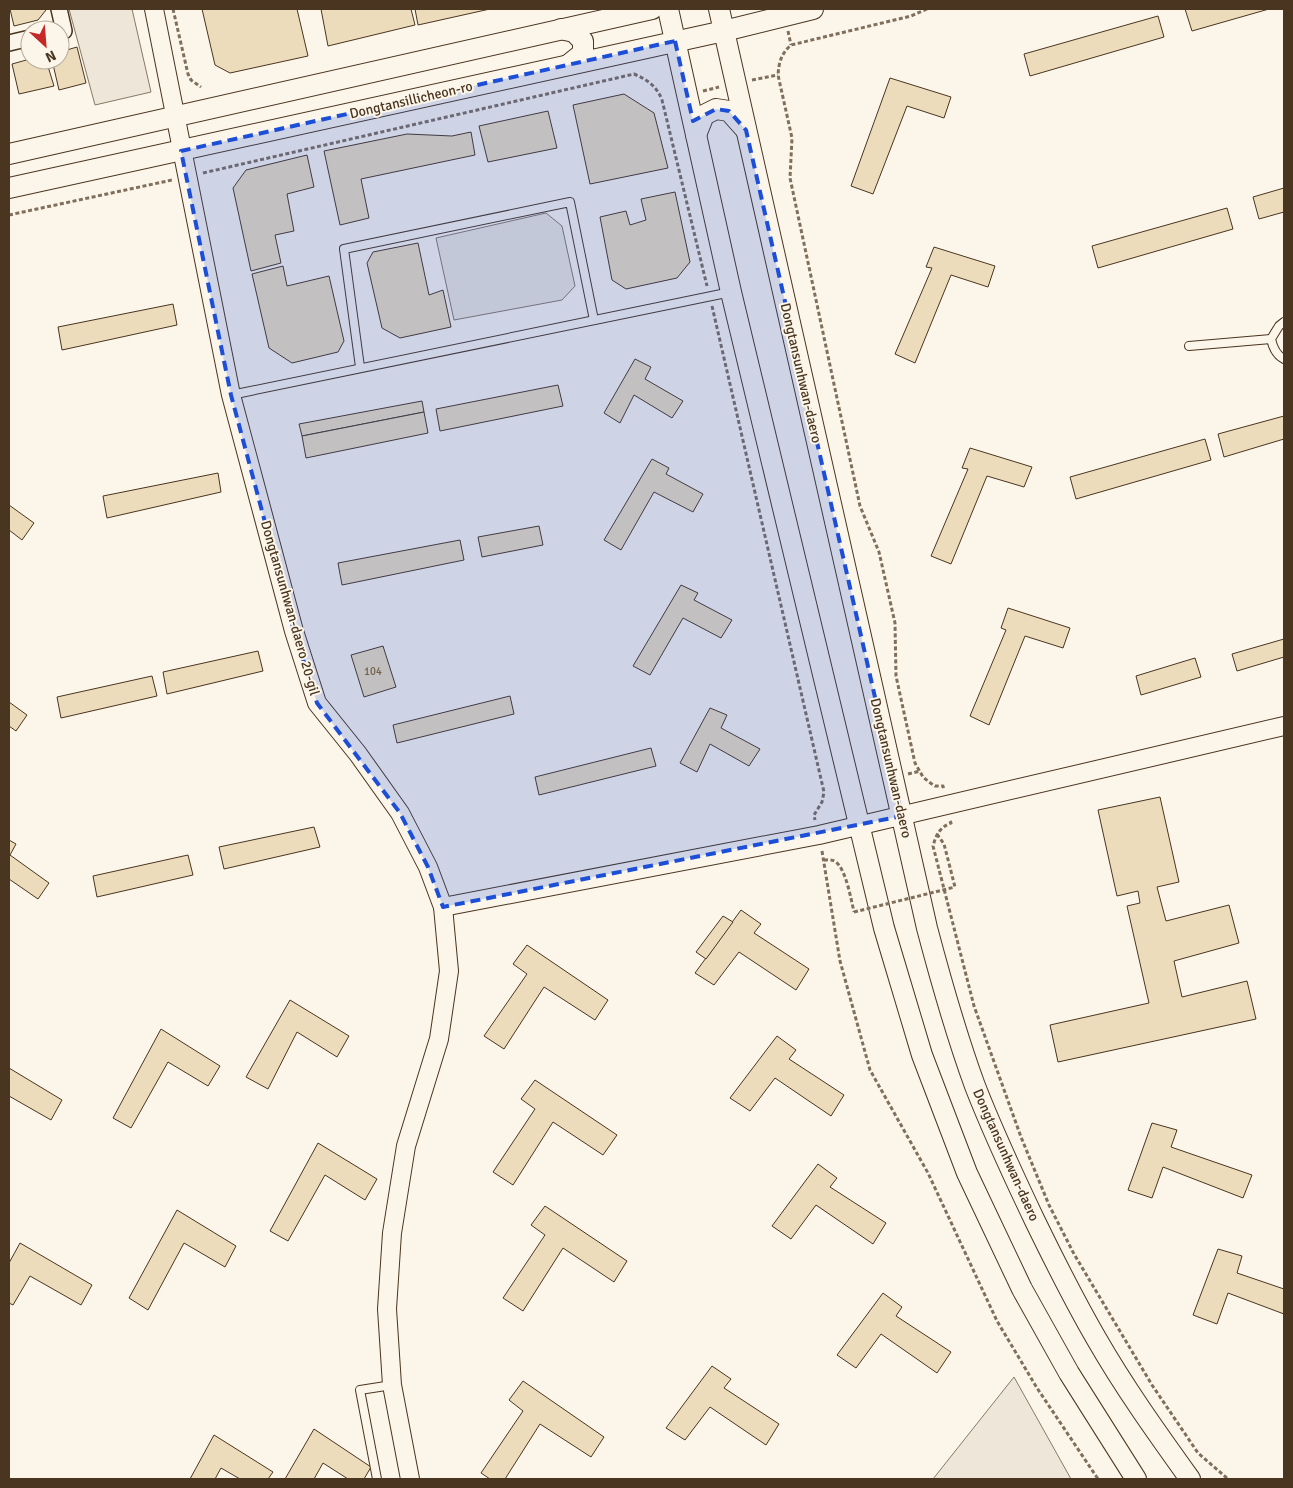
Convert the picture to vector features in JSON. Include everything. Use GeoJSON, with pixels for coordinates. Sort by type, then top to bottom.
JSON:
{"type":"FeatureCollection","features":[{"type":"Feature","properties":{"kind":"main road"},"geometry":{"type":"LineString","coordinates":[[9,154],[652,9]]}},
{"type":"Feature","properties":{"kind":"main road"},"geometry":{"type":"LineString","coordinates":[[668,9],[731,292],[884,928],[922,1056],[967,1173],[1026,1297],[1069,1373],[1136,1479]]}},
{"type":"Feature","properties":{"kind":"main road","name":"Dongtansunhwan-daero"},"geometry":{"type":"LineString","coordinates":[[719,9],[927,928],[942,986],[975,1086],[997,1140],[1062,1277],[1096,1339],[1190,1479]]}},
{"type":"Feature","properties":{"kind":"main road","name":"Dongtansillicheon-ro"},"geometry":{"type":"LineString","coordinates":[[9,188],[724,31],[812,9]]}},
{"type":"Feature","properties":{"kind":"main road"},"geometry":{"type":"LineString","coordinates":[[561,30],[574,32],[583,41],[583,53],[568,64]]}},
{"type":"Feature","properties":{"kind":"main road"},"geometry":{"type":"LineString","coordinates":[[696,135],[704,115],[716,109],[730,111],[746,130]]}},
{"type":"Feature","properties":{"kind":"street","name":"Dongtansunhwan-daero 20-gil"},"geometry":{"type":"LineString","coordinates":[[154,9],[231,394],[294,631],[317,703],[358,754],[400,813],[428,866],[442,907],[449,971],[438,1039],[406,1146],[392,1234],[387,1309],[392,1385],[410,1479]]}},
{"type":"Feature","properties":{"kind":"street"},"geometry":{"type":"LineString","coordinates":[[442,907],[861,826],[1284,726]]}},
{"type":"Feature","properties":{"kind":"lane"},"geometry":{"type":"LineString","coordinates":[[360,367],[344,249],[570,202],[594,320]]}},
{"type":"Feature","properties":{"kind":"lane"},"geometry":{"type":"LineString","coordinates":[[231,394],[731,292]]}},
{"type":"Feature","properties":{"kind":"lane"},"geometry":{"type":"LineString","coordinates":[[1284,322],[1279,326],[1271,339],[1274,350],[1284,359]]}},
{"type":"Feature","properties":{"kind":"lane"},"geometry":{"type":"LineString","coordinates":[[1189,346],[1271,339]]}},
{"type":"Feature","properties":{"kind":"lane"},"geometry":{"type":"LineString","coordinates":[[377,1479],[360,1390],[392,1385]]}},
{"type":"Feature","properties":{"kind":"path"},"geometry":{"type":"LineString","coordinates":[[174,9],[188,74],[191,80],[201,87]]}},
{"type":"Feature","properties":{"kind":"path"},"geometry":{"type":"LineString","coordinates":[[927,9],[910,16],[791,46],[785,50],[781,57],[778,65],[778,75],[792,138],[790,178],[860,506],[879,552],[896,623],[896,676],[916,764],[930,782],[935,786],[943,786]]}},
{"type":"Feature","properties":{"kind":"path"},"geometry":{"type":"LineString","coordinates":[[9,215],[187,177],[634,74],[644,78],[659,92],[662,100],[824,792],[822,802],[814,815]]}},
{"type":"Feature","properties":{"kind":"path"},"geometry":{"type":"LineString","coordinates":[[893,777],[920,771]]}},
{"type":"Feature","properties":{"kind":"path"},"geometry":{"type":"LineString","coordinates":[[824,792],[851,786]]}},
{"type":"Feature","properties":{"kind":"path"},"geometry":{"type":"LineString","coordinates":[[951,823],[946,825],[937,834],[934,846],[974,1006],[1021,1137],[1049,1205],[1074,1254],[1152,1385],[1198,1453],[1228,1479]]}},
{"type":"Feature","properties":{"kind":"path"},"geometry":{"type":"LineString","coordinates":[[937,834],[944,844],[955,887],[854,912],[842,869],[837,862],[824,860],[840,962],[870,1070],[928,1174],[997,1321],[1038,1388],[1098,1479]]}},
{"type":"Feature","properties":{"kind":"highlighted area"},"geometry":{"type":"Polygon","coordinates":[[[675,41],[693,121],[716,109],[729,111],[746,130],[902,816],[443,907],[428,867],[400,813],[317,703],[294,631],[231,395],[181,151],[675,41]]]}},
{"type":"Feature","properties":{"kind":"shaded area"},"geometry":{"type":"Polygon","coordinates":[[[69,9],[132,9],[151,92],[95,105],[69,9]]]}},
{"type":"Feature","properties":{"kind":"shaded area"},"geometry":{"type":"Polygon","coordinates":[[[546,213],[562,226],[575,286],[562,300],[454,320],[436,238],[546,213]]]}},
{"type":"Feature","properties":{"kind":"shaded area"},"geometry":{"type":"Polygon","coordinates":[[[1014,1377],[1071,1479],[933,1479],[1014,1377]]]}},
{"type":"Feature","properties":{"kind":"building"},"geometry":{"type":"Polygon","coordinates":[[[10,9],[46,9],[38,20],[20,20],[20,24],[14,26],[10,9]]]}},
{"type":"Feature","properties":{"kind":"building"},"geometry":{"type":"Polygon","coordinates":[[[202,9],[297,9],[308,56],[230,73],[215,65],[202,9]]]}},
{"type":"Feature","properties":{"kind":"building"},"geometry":{"type":"Polygon","coordinates":[[[321,9],[411,9],[415,25],[328,46],[321,9]]]}},
{"type":"Feature","properties":{"kind":"building"},"geometry":{"type":"Polygon","coordinates":[[[415,9],[490,9],[418,25],[415,9]]]}},
{"type":"Feature","properties":{"kind":"building"},"geometry":{"type":"Polygon","coordinates":[[[1185,9],[1269,9],[1192,31],[1185,9]]]}},
{"type":"Feature","properties":{"kind":"building"},"geometry":{"type":"Polygon","coordinates":[[[1158,16],[1164,37],[1030,76],[1024,54],[1158,16]]]}},
{"type":"Feature","properties":{"kind":"building"},"geometry":{"type":"Polygon","coordinates":[[[77,47],[86,83],[59,90],[54,70],[70,70],[70,49],[77,47]]]}},
{"type":"Feature","properties":{"kind":"building"},"geometry":{"type":"Polygon","coordinates":[[[20,62],[20,70],[49,70],[54,86],[19,94],[12,64],[20,62]]]}},
{"type":"Feature","properties":{"kind":"building"},"geometry":{"type":"Polygon","coordinates":[[[890,78],[951,97],[944,118],[907,106],[873,194],[851,186],[890,78]]]}},
{"type":"Feature","properties":{"kind":"building"},"geometry":{"type":"Polygon","coordinates":[[[624,94],[654,113],[668,168],[590,184],[573,105],[624,94]]]}},
{"type":"Feature","properties":{"kind":"building"},"geometry":{"type":"Polygon","coordinates":[[[548,111],[557,148],[488,162],[479,126],[548,111]]]}},
{"type":"Feature","properties":{"kind":"building"},"geometry":{"type":"Polygon","coordinates":[[[471,132],[475,155],[361,179],[369,218],[340,225],[324,151],[407,134],[452,136],[471,132]]]}},
{"type":"Feature","properties":{"kind":"building"},"geometry":{"type":"Polygon","coordinates":[[[307,155],[314,187],[287,194],[294,231],[275,235],[281,263],[251,271],[233,188],[246,170],[307,155]]]}},
{"type":"Feature","properties":{"kind":"building"},"geometry":{"type":"Polygon","coordinates":[[[1284,188],[1284,212],[1259,219],[1253,197],[1284,188]]]}},
{"type":"Feature","properties":{"kind":"building"},"geometry":{"type":"Polygon","coordinates":[[[675,192],[690,262],[677,278],[626,289],[612,280],[600,217],[626,211],[630,225],[646,220],[641,199],[675,192]]]}},
{"type":"Feature","properties":{"kind":"building"},"geometry":{"type":"Polygon","coordinates":[[[1227,208],[1233,229],[1098,268],[1092,246],[1227,208]]]}},
{"type":"Feature","properties":{"kind":"building"},"geometry":{"type":"Polygon","coordinates":[[[418,243],[429,295],[443,290],[451,327],[400,338],[382,328],[367,263],[373,252],[418,243]]]}},
{"type":"Feature","properties":{"kind":"building"},"geometry":{"type":"Polygon","coordinates":[[[934,247],[995,266],[988,287],[951,275],[915,363],[895,354],[932,268],[926,267],[934,247]]]}},
{"type":"Feature","properties":{"kind":"building"},"geometry":{"type":"Polygon","coordinates":[[[283,266],[287,286],[329,276],[344,341],[338,352],[292,363],[269,348],[252,274],[283,266]]]}},
{"type":"Feature","properties":{"kind":"building"},"geometry":{"type":"Polygon","coordinates":[[[173,304],[177,325],[62,350],[58,327],[173,304]]]}},
{"type":"Feature","properties":{"kind":"building"},"geometry":{"type":"Polygon","coordinates":[[[635,359],[651,367],[645,379],[683,401],[672,418],[634,395],[620,423],[604,413],[635,359]]]}},
{"type":"Feature","properties":{"kind":"building"},"geometry":{"type":"Polygon","coordinates":[[[558,385],[563,406],[440,431],[436,409],[558,385]]]}},
{"type":"Feature","properties":{"kind":"building"},"geometry":{"type":"Polygon","coordinates":[[[422,401],[424,412],[302,436],[299,424],[422,401]]]}},
{"type":"Feature","properties":{"kind":"building"},"geometry":{"type":"Polygon","coordinates":[[[424,412],[428,433],[306,458],[302,436],[424,412]]]}},
{"type":"Feature","properties":{"kind":"building"},"geometry":{"type":"Polygon","coordinates":[[[1284,416],[1284,439],[1224,457],[1218,434],[1284,416]]]}},
{"type":"Feature","properties":{"kind":"building"},"geometry":{"type":"Polygon","coordinates":[[[1205,439],[1211,460],[1076,499],[1070,477],[1205,439]]]}},
{"type":"Feature","properties":{"kind":"building"},"geometry":{"type":"Polygon","coordinates":[[[970,448],[1032,467],[1024,487],[987,476],[951,564],[931,556],[968,469],[962,468],[970,448]]]}},
{"type":"Feature","properties":{"kind":"building"},"geometry":{"type":"Polygon","coordinates":[[[652,459],[669,468],[666,474],[703,494],[693,512],[654,492],[621,550],[604,540],[652,459]]]}},
{"type":"Feature","properties":{"kind":"building"},"geometry":{"type":"Polygon","coordinates":[[[218,473],[221,492],[107,518],[103,496],[218,473]]]}},
{"type":"Feature","properties":{"kind":"building"},"geometry":{"type":"Polygon","coordinates":[[[9,505],[34,523],[22,540],[9,530],[9,505]]]}},
{"type":"Feature","properties":{"kind":"building"},"geometry":{"type":"Polygon","coordinates":[[[539,526],[543,545],[482,557],[478,537],[539,526]]]}},
{"type":"Feature","properties":{"kind":"building"},"geometry":{"type":"Polygon","coordinates":[[[460,540],[464,560],[342,585],[338,563],[460,540]]]}},
{"type":"Feature","properties":{"kind":"building"},"geometry":{"type":"Polygon","coordinates":[[[681,585],[698,593],[694,600],[732,620],[721,638],[683,618],[650,675],[633,666],[681,585]]]}},
{"type":"Feature","properties":{"kind":"building"},"geometry":{"type":"Polygon","coordinates":[[[1008,608],[1070,628],[1063,648],[1025,636],[989,725],[970,716],[1006,630],[1001,628],[1008,608]]]}},
{"type":"Feature","properties":{"kind":"building"},"geometry":{"type":"Polygon","coordinates":[[[1284,639],[1284,657],[1237,671],[1232,654],[1284,639]]]}},
{"type":"Feature","properties":{"kind":"building"},"geometry":{"type":"Polygon","coordinates":[[[383,646],[396,687],[364,697],[351,655],[383,646]]]}},
{"type":"Feature","properties":{"kind":"building"},"geometry":{"type":"Polygon","coordinates":[[[258,651],[263,671],[167,694],[163,672],[258,651]]]}},
{"type":"Feature","properties":{"kind":"building"},"geometry":{"type":"Polygon","coordinates":[[[1195,658],[1201,677],[1141,695],[1136,676],[1195,658]]]}},
{"type":"Feature","properties":{"kind":"building"},"geometry":{"type":"Polygon","coordinates":[[[152,676],[157,696],[61,718],[57,697],[152,676]]]}},
{"type":"Feature","properties":{"kind":"building"},"geometry":{"type":"Polygon","coordinates":[[[510,696],[514,714],[397,743],[393,725],[510,696]]]}},
{"type":"Feature","properties":{"kind":"building"},"geometry":{"type":"Polygon","coordinates":[[[9,702],[27,715],[16,731],[9,726],[9,702]]]}},
{"type":"Feature","properties":{"kind":"building"},"geometry":{"type":"Polygon","coordinates":[[[710,708],[727,715],[721,728],[760,749],[749,766],[710,744],[697,772],[680,763],[710,708]]]}},
{"type":"Feature","properties":{"kind":"building"},"geometry":{"type":"Polygon","coordinates":[[[651,748],[656,766],[539,795],[535,777],[651,748]]]}},
{"type":"Feature","properties":{"kind":"building"},"geometry":{"type":"Polygon","coordinates":[[[1160,797],[1179,882],[1157,887],[1166,921],[1229,905],[1239,943],[1174,961],[1182,997],[1247,981],[1256,1019],[1058,1062],[1050,1025],[1149,1003],[1127,906],[1140,903],[1138,891],[1117,896],[1098,810],[1160,797]]]}},
{"type":"Feature","properties":{"kind":"building"},"geometry":{"type":"Polygon","coordinates":[[[314,827],[320,847],[224,869],[219,847],[314,827]]]}},
{"type":"Feature","properties":{"kind":"building"},"geometry":{"type":"Polygon","coordinates":[[[9,840],[16,844],[10,855],[49,883],[38,899],[9,879],[9,840]]]}},
{"type":"Feature","properties":{"kind":"building"},"geometry":{"type":"Polygon","coordinates":[[[188,855],[193,875],[97,897],[93,876],[188,855]]]}},
{"type":"Feature","properties":{"kind":"building"},"geometry":{"type":"Polygon","coordinates":[[[741,910],[761,924],[754,933],[809,969],[796,990],[739,952],[714,985],[695,973],[741,910]]]}},
{"type":"Feature","properties":{"kind":"building"},"geometry":{"type":"Polygon","coordinates":[[[723,916],[733,922],[706,959],[696,952],[723,916]]]}},
{"type":"Feature","properties":{"kind":"building"},"geometry":{"type":"Polygon","coordinates":[[[527,945],[608,1000],[595,1020],[544,987],[504,1049],[484,1036],[527,974],[513,964],[527,945]]]}},
{"type":"Feature","properties":{"kind":"building"},"geometry":{"type":"Polygon","coordinates":[[[290,1000],[349,1036],[337,1057],[297,1032],[268,1089],[246,1077],[290,1000]]]}},
{"type":"Feature","properties":{"kind":"building"},"geometry":{"type":"Polygon","coordinates":[[[161,1029],[220,1066],[208,1086],[168,1062],[131,1128],[113,1118],[161,1029]]]}},
{"type":"Feature","properties":{"kind":"building"},"geometry":{"type":"Polygon","coordinates":[[[777,1036],[796,1050],[789,1059],[844,1095],[831,1116],[775,1078],[750,1111],[730,1098],[777,1036]]]}},
{"type":"Feature","properties":{"kind":"building"},"geometry":{"type":"Polygon","coordinates":[[[9,1068],[62,1100],[51,1120],[9,1096],[9,1068]]]}},
{"type":"Feature","properties":{"kind":"building"},"geometry":{"type":"Polygon","coordinates":[[[535,1080],[617,1135],[603,1155],[553,1122],[513,1185],[493,1172],[535,1109],[521,1099],[535,1080]]]}},
{"type":"Feature","properties":{"kind":"building"},"geometry":{"type":"Polygon","coordinates":[[[1152,1123],[1177,1130],[1171,1147],[1252,1175],[1243,1198],[1163,1167],[1152,1198],[1128,1190],[1152,1123]]]}},
{"type":"Feature","properties":{"kind":"building"},"geometry":{"type":"Polygon","coordinates":[[[318,1143],[377,1179],[365,1200],[325,1175],[288,1241],[270,1231],[318,1143]]]}},
{"type":"Feature","properties":{"kind":"building"},"geometry":{"type":"Polygon","coordinates":[[[818,1164],[837,1178],[830,1187],[886,1223],[873,1244],[816,1205],[791,1239],[772,1226],[818,1164]]]}},
{"type":"Feature","properties":{"kind":"building"},"geometry":{"type":"Polygon","coordinates":[[[545,1206],[627,1261],[614,1282],[563,1248],[523,1311],[503,1298],[545,1235],[531,1225],[545,1206]]]}},
{"type":"Feature","properties":{"kind":"building"},"geometry":{"type":"Polygon","coordinates":[[[177,1210],[236,1246],[225,1267],[184,1243],[148,1310],[129,1298],[177,1210]]]}},
{"type":"Feature","properties":{"kind":"building"},"geometry":{"type":"Polygon","coordinates":[[[20,1243],[92,1285],[81,1305],[30,1276],[13,1305],[9,1303],[9,1263],[20,1243]]]}},
{"type":"Feature","properties":{"kind":"building"},"geometry":{"type":"Polygon","coordinates":[[[1218,1249],[1242,1256],[1237,1273],[1284,1289],[1284,1314],[1228,1293],[1217,1324],[1193,1315],[1218,1249]]]}},
{"type":"Feature","properties":{"kind":"building"},"geometry":{"type":"Polygon","coordinates":[[[883,1293],[902,1307],[896,1316],[951,1352],[937,1373],[881,1334],[856,1368],[837,1355],[883,1293]]]}},
{"type":"Feature","properties":{"kind":"building"},"geometry":{"type":"Polygon","coordinates":[[[712,1366],[731,1379],[724,1388],[779,1424],[766,1445],[710,1407],[685,1440],[666,1428],[712,1366]]]}},
{"type":"Feature","properties":{"kind":"building"},"geometry":{"type":"Polygon","coordinates":[[[523,1381],[604,1437],[591,1457],[540,1424],[505,1479],[490,1479],[481,1473],[523,1411],[509,1400],[523,1381]]]}},
{"type":"Feature","properties":{"kind":"building"},"geometry":{"type":"Polygon","coordinates":[[[314,1429],[371,1467],[364,1479],[348,1479],[323,1463],[314,1479],[285,1479],[314,1429]]]}},
{"type":"Feature","properties":{"kind":"building"},"geometry":{"type":"Polygon","coordinates":[[[214,1435],[273,1472],[268,1479],[240,1479],[221,1468],[215,1479],[190,1479],[214,1435]]]}}]}
